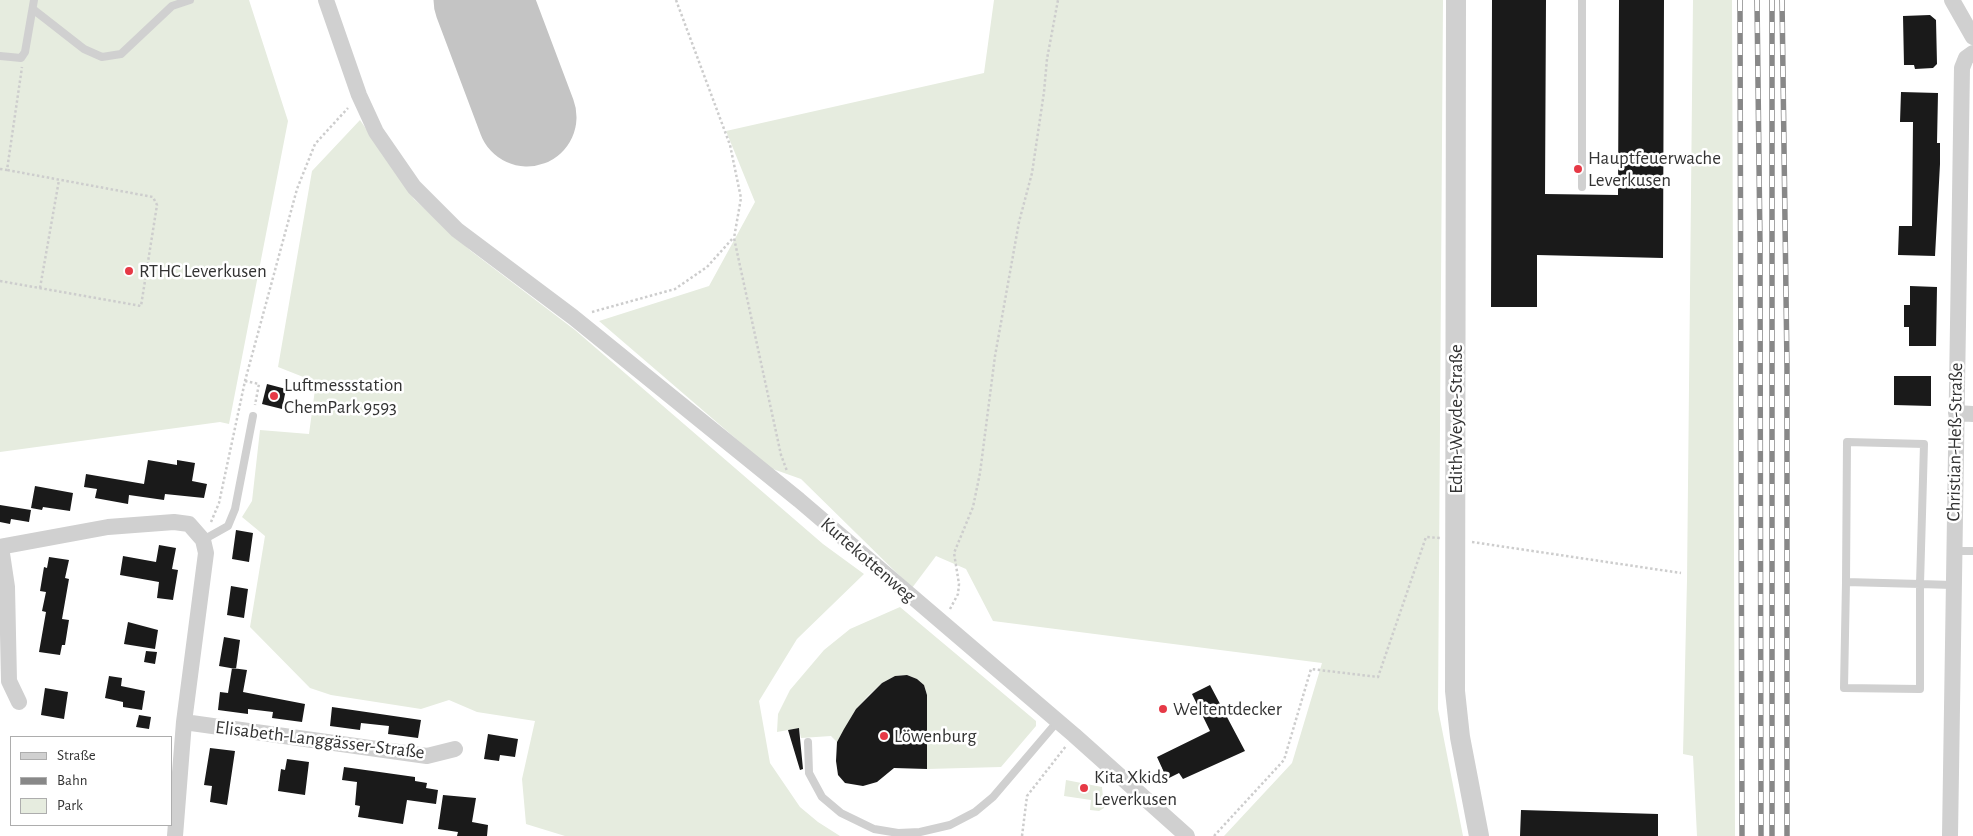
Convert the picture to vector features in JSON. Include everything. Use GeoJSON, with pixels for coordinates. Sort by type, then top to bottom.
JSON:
{"type":"FeatureCollection","features":[{"type":"Feature","properties":{"kind":"street","name":"Kurtekottenweg"},"geometry":{"type":"LineString","coordinates":[[326,0],[359,95],[376,132],[414,187],[457,230],[573,317],[799,500],[1074,735],[1187,836]]}},
{"type":"Feature","properties":{"kind":"street","name":"Edith-Weyde-Straße"},"geometry":{"type":"LineString","coordinates":[[1456,0],[1456,711],[1479,836]]}},
{"type":"Feature","properties":{"kind":"street"},"geometry":{"type":"LineString","coordinates":[[1952,0],[1973,37]]}},
{"type":"Feature","properties":{"kind":"street","name":"Christian-Heß-Straße"},"geometry":{"type":"LineString","coordinates":[[1950,836],[1952,585],[1962,68],[1966,58],[1973,52]]}},
{"type":"Feature","properties":{"kind":"street"},"geometry":{"type":"LineString","coordinates":[[1956,413],[1973,414]]}},
{"type":"Feature","properties":{"kind":"street"},"geometry":{"type":"LineString","coordinates":[[19,702],[9,681],[7,588],[1,547],[108,527],[174,522],[189,524],[202,538],[206,553],[184,722],[175,836]]}},
{"type":"Feature","properties":{"kind":"street","name":"Elisabeth-Langgässer-Straße"},"geometry":{"type":"LineString","coordinates":[[184,722],[427,756],[455,749]]}},
{"type":"Feature","properties":{"kind":"lane"},"geometry":{"type":"LineString","coordinates":[[0,56],[21,58],[34,10],[34,0]]}},
{"type":"Feature","properties":{"kind":"lane"},"geometry":{"type":"LineString","coordinates":[[34,10],[84,49],[102,56],[121,54],[172,6],[190,0]]}},
{"type":"Feature","properties":{"kind":"lane"},"geometry":{"type":"LineString","coordinates":[[1582,0],[1582,187]]}},
{"type":"Feature","properties":{"kind":"lane"},"geometry":{"type":"LineString","coordinates":[[202,538],[228,526],[235,509],[253,416]]}},
{"type":"Feature","properties":{"kind":"lane"},"geometry":{"type":"LineString","coordinates":[[1847,442],[1924,444],[1920,584],[1920,689],[1844,688],[1846,582],[1847,442]]}},
{"type":"Feature","properties":{"kind":"lane"},"geometry":{"type":"LineString","coordinates":[[1953,550],[1973,551]]}},
{"type":"Feature","properties":{"kind":"lane"},"geometry":{"type":"LineString","coordinates":[[1846,582],[1952,585]]}},
{"type":"Feature","properties":{"kind":"lane"},"geometry":{"type":"LineString","coordinates":[[808,742],[809,773],[822,796],[841,813],[874,829],[898,833],[920,832],[950,825],[975,812],[993,797],[1057,722]]}},
{"type":"Feature","properties":{"kind":"path"},"geometry":{"type":"LineString","coordinates":[[676,0],[730,145],[741,198],[734,238],[781,455],[788,473]]}},
{"type":"Feature","properties":{"kind":"path"},"geometry":{"type":"LineString","coordinates":[[943,625],[958,594],[959,584],[954,553],[965,530],[975,499],[995,356],[1019,222],[1032,173],[1044,92],[1046,59],[1058,0]]}},
{"type":"Feature","properties":{"kind":"path"},"geometry":{"type":"LineString","coordinates":[[7,170],[22,73],[21,58]]}},
{"type":"Feature","properties":{"kind":"path"},"geometry":{"type":"LineString","coordinates":[[202,538],[219,504],[244,382],[297,189],[315,144],[359,95]]}},
{"type":"Feature","properties":{"kind":"path"},"geometry":{"type":"LineString","coordinates":[[0,169],[153,196],[158,205],[141,306],[0,281]]}},
{"type":"Feature","properties":{"kind":"path"},"geometry":{"type":"LineString","coordinates":[[40,288],[59,180]]}},
{"type":"Feature","properties":{"kind":"path"},"geometry":{"type":"LineString","coordinates":[[573,317],[675,289],[707,267],[734,238]]}},
{"type":"Feature","properties":{"kind":"path"},"geometry":{"type":"LineString","coordinates":[[244,382],[259,384],[253,416]]}},
{"type":"Feature","properties":{"kind":"path"},"geometry":{"type":"LineString","coordinates":[[1214,836],[1284,760],[1311,669],[1378,676],[1426,537],[1681,572]]}},
{"type":"Feature","properties":{"kind":"path"},"geometry":{"type":"LineString","coordinates":[[1022,836],[1027,796],[1074,735]]}},
{"type":"Feature","properties":{"kind":"green space","name":"RTHC Leverkusen"},"geometry":{"type":"Polygon","coordinates":[[[0,0],[249,0],[288,121],[229,424],[220,422],[0,452],[0,0]]]}},
{"type":"Feature","properties":{"kind":"green space"},"geometry":{"type":"Polygon","coordinates":[[[994,0],[1443,0],[1438,709],[1463,836],[1224,836],[1292,763],[1322,663],[993,621],[966,569],[936,556],[912,588],[801,479],[770,468],[599,321],[709,286],[755,202],[726,131],[984,73],[994,0]]]}},
{"type":"Feature","properties":{"kind":"green space"},"geometry":{"type":"Polygon","coordinates":[[[1693,0],[1732,0],[1735,836],[1697,836],[1693,756],[1683,754],[1687,580],[1693,0]]]}},
{"type":"Feature","properties":{"kind":"green space"},"geometry":{"type":"Polygon","coordinates":[[[360,120],[414,199],[471,251],[575,330],[823,544],[864,574],[797,639],[759,701],[770,763],[800,807],[818,822],[840,836],[565,836],[526,824],[522,779],[535,721],[477,712],[449,700],[421,709],[331,695],[310,688],[250,627],[265,536],[242,517],[252,501],[260,430],[309,434],[316,382],[278,367],[312,171],[360,120]]]}},
{"type":"Feature","properties":{"kind":"green space"},"geometry":{"type":"Polygon","coordinates":[[[900,607],[1036,721],[1036,726],[1001,767],[927,769],[927,695],[924,685],[917,679],[907,675],[895,676],[882,683],[869,695],[856,709],[837,742],[831,736],[801,738],[799,728],[777,732],[778,714],[790,690],[824,650],[850,629],[900,607]]]}},
{"type":"Feature","properties":{"kind":"green space"},"geometry":{"type":"Polygon","coordinates":[[[1066,780],[1102,787],[1104,808],[1099,811],[1090,810],[1091,800],[1064,796],[1066,780]]]}},
{"type":"Feature","properties":{"kind":"building"},"geometry":{"type":"Polygon","coordinates":[[[1492,0],[1546,0],[1545,194],[1618,195],[1619,0],[1664,0],[1663,258],[1537,255],[1537,307],[1491,307],[1492,0]]]}},
{"type":"Feature","properties":{"kind":"building"},"geometry":{"type":"Polygon","coordinates":[[[1930,15],[1936,20],[1937,64],[1933,68],[1915,69],[1914,65],[1904,65],[1903,16],[1930,15]]]}},
{"type":"Feature","properties":{"kind":"building"},"geometry":{"type":"Polygon","coordinates":[[[1901,92],[1938,93],[1937,143],[1940,143],[1940,164],[1935,256],[1898,255],[1899,226],[1912,226],[1913,122],[1900,122],[1901,92]]]}},
{"type":"Feature","properties":{"kind":"building"},"geometry":{"type":"Polygon","coordinates":[[[1910,286],[1937,287],[1936,346],[1909,346],[1909,327],[1904,327],[1904,305],[1910,305],[1910,286]]]}},
{"type":"Feature","properties":{"kind":"building"},"geometry":{"type":"Polygon","coordinates":[[[1894,376],[1931,376],[1931,406],[1894,405],[1894,376]]]}},
{"type":"Feature","properties":{"kind":"building","name":"Luftmessstation ChemPark 9593"},"geometry":{"type":"Polygon","coordinates":[[[267,384],[286,389],[282,409],[262,404],[267,384]]]}},
{"type":"Feature","properties":{"kind":"building"},"geometry":{"type":"Polygon","coordinates":[[[148,460],[177,465],[177,460],[195,463],[192,481],[207,484],[204,498],[165,494],[164,500],[129,495],[128,504],[95,498],[97,489],[84,487],[86,474],[144,484],[148,460]]]}},
{"type":"Feature","properties":{"kind":"building"},"geometry":{"type":"Polygon","coordinates":[[[35,486],[73,493],[70,511],[43,507],[42,510],[31,508],[35,486]]]}},
{"type":"Feature","properties":{"kind":"building"},"geometry":{"type":"Polygon","coordinates":[[[0,505],[31,510],[29,522],[11,519],[10,524],[0,522],[0,505]]]}},
{"type":"Feature","properties":{"kind":"building"},"geometry":{"type":"Polygon","coordinates":[[[236,530],[253,533],[249,562],[232,559],[236,530]]]}},
{"type":"Feature","properties":{"kind":"building"},"geometry":{"type":"Polygon","coordinates":[[[159,545],[176,548],[172,569],[178,570],[173,600],[157,598],[159,582],[120,575],[123,556],[156,562],[159,545]]]}},
{"type":"Feature","properties":{"kind":"building"},"geometry":{"type":"Polygon","coordinates":[[[49,557],[69,560],[65,578],[69,579],[62,619],[69,620],[65,645],[62,645],[60,655],[39,652],[46,612],[42,611],[46,592],[40,591],[44,567],[47,568],[49,557]]]}},
{"type":"Feature","properties":{"kind":"building"},"geometry":{"type":"Polygon","coordinates":[[[231,586],[248,589],[244,618],[227,615],[231,586]]]}},
{"type":"Feature","properties":{"kind":"building"},"geometry":{"type":"Polygon","coordinates":[[[128,622],[158,630],[155,649],[124,644],[128,622]]]}},
{"type":"Feature","properties":{"kind":"building"},"geometry":{"type":"Polygon","coordinates":[[[224,637],[240,640],[236,669],[219,666],[224,637]]]}},
{"type":"Feature","properties":{"kind":"building"},"geometry":{"type":"Polygon","coordinates":[[[146,651],[157,652],[155,664],[144,662],[146,651]]]}},
{"type":"Feature","properties":{"kind":"building"},"geometry":{"type":"Polygon","coordinates":[[[232,668],[247,670],[243,692],[305,704],[302,722],[272,718],[273,712],[248,709],[248,714],[218,710],[220,692],[228,693],[232,668]]]}},
{"type":"Feature","properties":{"kind":"building","name":"Löwenburg"},"geometry":{"type":"Polygon","coordinates":[[[907,675],[917,679],[924,685],[927,695],[927,769],[894,768],[877,782],[863,786],[845,783],[838,775],[836,761],[837,742],[844,729],[856,709],[882,683],[895,676],[907,675]]]}},
{"type":"Feature","properties":{"kind":"building"},"geometry":{"type":"Polygon","coordinates":[[[109,676],[122,678],[121,686],[145,691],[142,710],[123,707],[123,702],[105,698],[109,676]]]}},
{"type":"Feature","properties":{"kind":"building"},"geometry":{"type":"Polygon","coordinates":[[[1210,685],[1245,751],[1183,779],[1179,773],[1167,779],[1157,757],[1210,731],[1192,694],[1210,685]]]}},
{"type":"Feature","properties":{"kind":"building"},"geometry":{"type":"Polygon","coordinates":[[[45,688],[68,692],[64,719],[41,715],[45,688]]]}},
{"type":"Feature","properties":{"kind":"building"},"geometry":{"type":"Polygon","coordinates":[[[332,707],[421,720],[418,738],[388,734],[389,726],[361,723],[360,730],[330,726],[332,707]]]}},
{"type":"Feature","properties":{"kind":"building"},"geometry":{"type":"Polygon","coordinates":[[[139,715],[151,717],[149,729],[136,727],[139,715]]]}},
{"type":"Feature","properties":{"kind":"building"},"geometry":{"type":"Polygon","coordinates":[[[799,728],[803,769],[800,770],[788,730],[799,728]]]}},
{"type":"Feature","properties":{"kind":"building"},"geometry":{"type":"Polygon","coordinates":[[[488,734],[518,739],[515,757],[500,755],[499,761],[484,759],[488,734]]]}},
{"type":"Feature","properties":{"kind":"building"},"geometry":{"type":"Polygon","coordinates":[[[210,748],[235,751],[227,805],[210,802],[212,786],[204,785],[210,748]]]}},
{"type":"Feature","properties":{"kind":"building"},"geometry":{"type":"Polygon","coordinates":[[[287,759],[309,762],[305,795],[278,791],[281,769],[285,770],[287,759]]]}},
{"type":"Feature","properties":{"kind":"building"},"geometry":{"type":"Polygon","coordinates":[[[344,767],[415,777],[415,781],[427,783],[426,788],[438,790],[436,804],[407,800],[403,824],[358,817],[360,806],[355,805],[357,782],[342,780],[344,767]]]}},
{"type":"Feature","properties":{"kind":"building"},"geometry":{"type":"Polygon","coordinates":[[[443,795],[476,798],[472,822],[488,825],[487,836],[457,836],[458,832],[438,829],[443,795]]]}},
{"type":"Feature","properties":{"kind":"building"},"geometry":{"type":"Polygon","coordinates":[[[1521,810],[1658,814],[1658,836],[1520,836],[1521,810]]]}},
{"type":"Feature","properties":{"kind":"runway"},"geometry":{"type":"LineString","coordinates":[[483,0],[527,117]]}},
{"type":"Feature","properties":{"kind":"railway"},"geometry":{"type":"LineString","coordinates":[[1740,0],[1742,836]]}},
{"type":"Feature","properties":{"kind":"railway"},"geometry":{"type":"LineString","coordinates":[[1757,0],[1760,244],[1761,836]]}},
{"type":"Feature","properties":{"kind":"railway"},"geometry":{"type":"LineString","coordinates":[[1772,0],[1772,836]]}},
{"type":"Feature","properties":{"kind":"railway"},"geometry":{"type":"LineString","coordinates":[[1782,0],[1787,367],[1787,836]]}},
{"type":"Feature","properties":{"kind":"place","name":"Hauptfeuerwache Leverkusen"},"geometry":{"type":"Point","coordinates":[1578,169]}},
{"type":"Feature","properties":{"kind":"place","name":"RTHC Leverkusen"},"geometry":{"type":"Point","coordinates":[129,271]}},
{"type":"Feature","properties":{"kind":"place","name":"Luftmessstation ChemPark 9593"},"geometry":{"type":"Point","coordinates":[274,396]}},
{"type":"Feature","properties":{"kind":"place","name":"Weltentdecker"},"geometry":{"type":"Point","coordinates":[1163,709]}},
{"type":"Feature","properties":{"kind":"place","name":"Löwenburg"},"geometry":{"type":"Point","coordinates":[884,736]}},
{"type":"Feature","properties":{"kind":"place","name":"Kita Xkids Leverkusen"},"geometry":{"type":"Point","coordinates":[1084,788]}}]}
